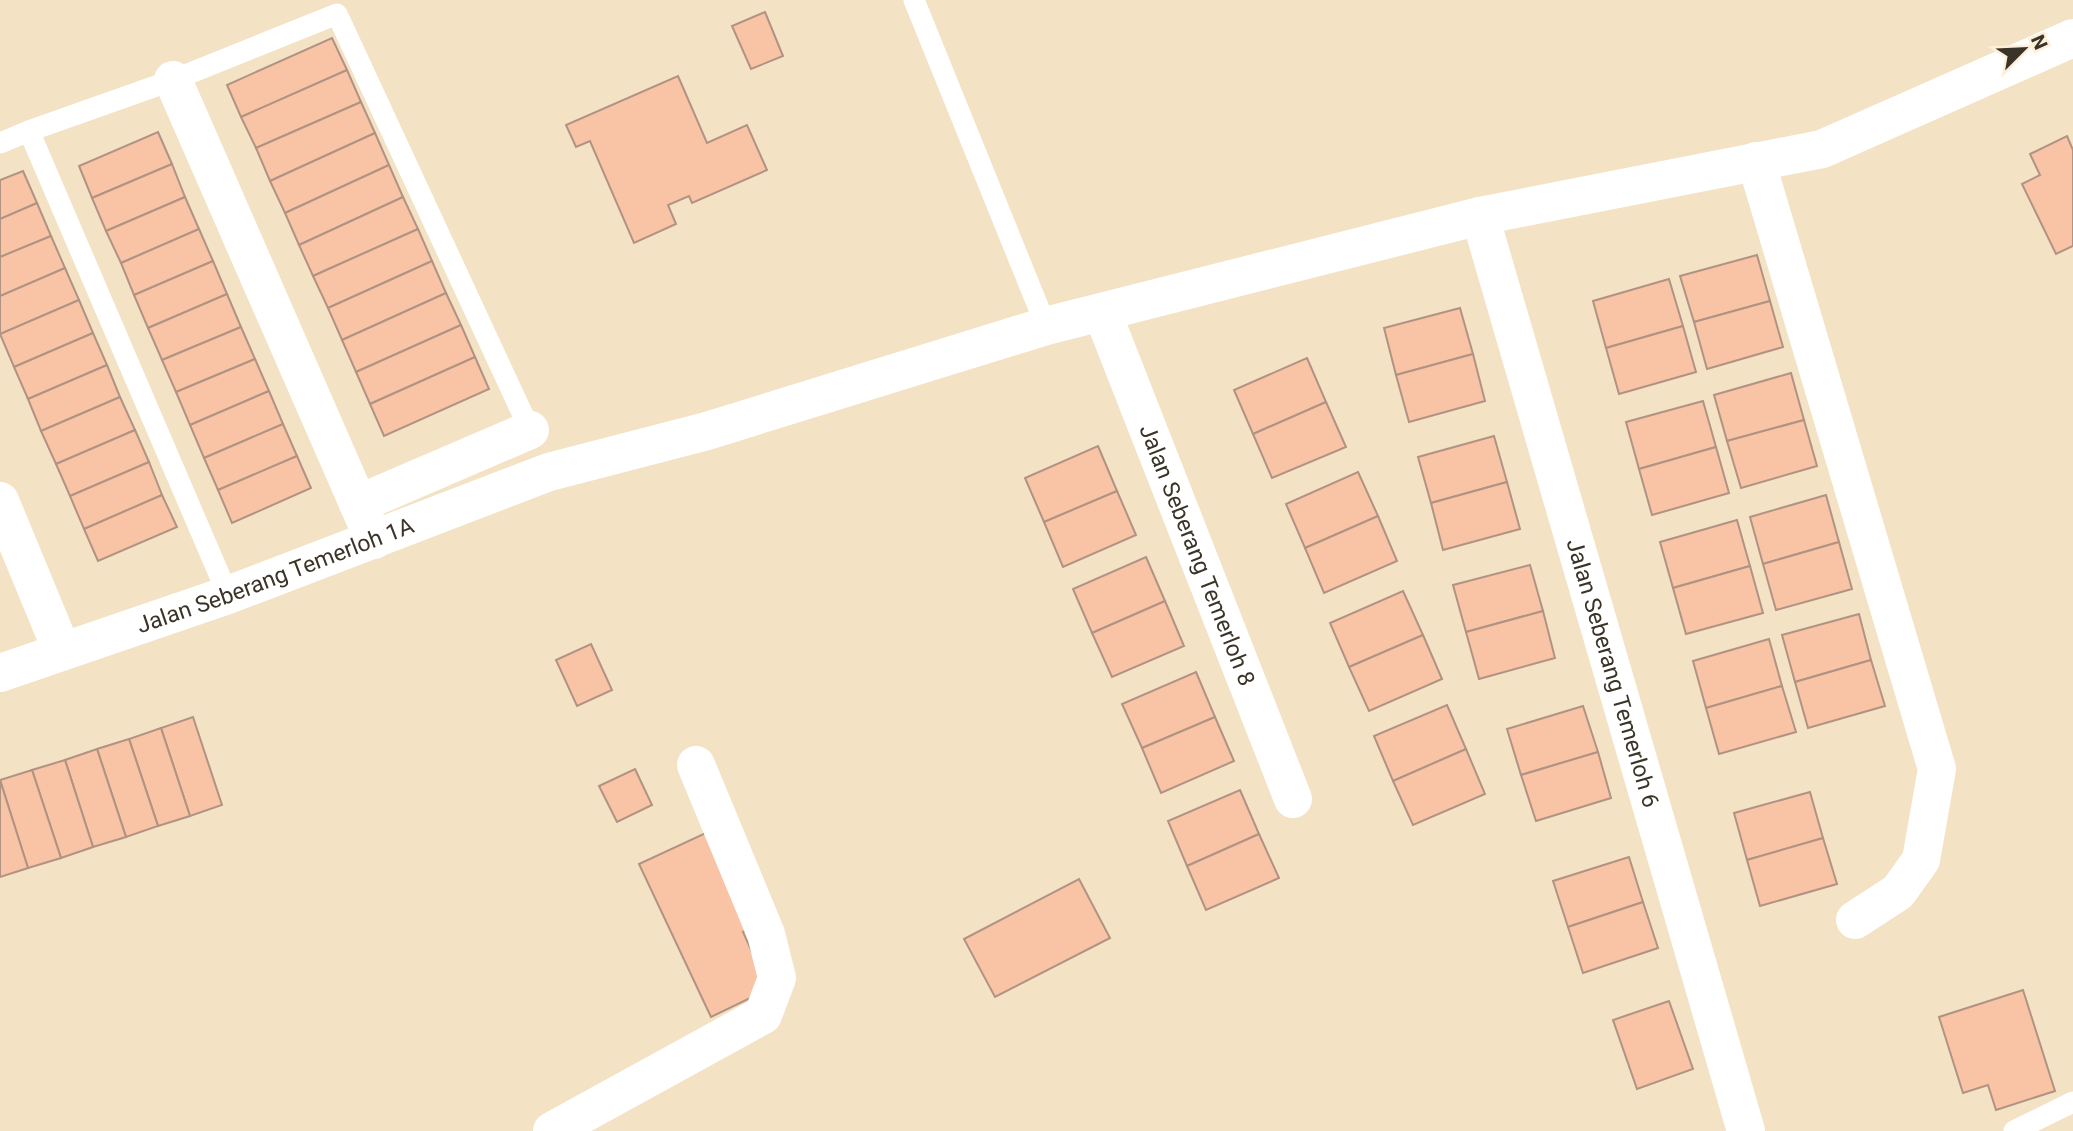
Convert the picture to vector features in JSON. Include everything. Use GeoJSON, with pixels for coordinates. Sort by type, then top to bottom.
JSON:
{"type":"FeatureCollection","features":[{"type":"Feature","properties":{"kind":"street","name":"Jalan Seberang Temerloh 1A"},"geometry":{"type":"LineString","coordinates":[[0,673],[228,595],[550,472],[707,431],[1046,326],[1480,216],[1822,149],[2073,38]]}},
{"type":"Feature","properties":{"kind":"street"},"geometry":{"type":"LineString","coordinates":[[173,80],[374,540]]}},
{"type":"Feature","properties":{"kind":"street"},"geometry":{"type":"LineString","coordinates":[[1756,161],[1937,769],[1921,860],[1898,892],[1855,920]]}},
{"type":"Feature","properties":{"kind":"street","name":"Jalan Seberang Temerloh 6"},"geometry":{"type":"LineString","coordinates":[[1480,216],[1746,1131]]}},
{"type":"Feature","properties":{"kind":"street","name":"Jalan Seberang Temerloh 8"},"geometry":{"type":"LineString","coordinates":[[1102,312],[1293,799]]}},
{"type":"Feature","properties":{"kind":"street"},"geometry":{"type":"LineString","coordinates":[[358,504],[530,430]]}},
{"type":"Feature","properties":{"kind":"street"},"geometry":{"type":"LineString","coordinates":[[0,501],[62,651]]}},
{"type":"Feature","properties":{"kind":"street"},"geometry":{"type":"LineString","coordinates":[[552,1131],[763,1015],[777,978],[766,934],[696,765]]}},
{"type":"Feature","properties":{"kind":"lane"},"geometry":{"type":"LineString","coordinates":[[914,0],[1046,326]]}},
{"type":"Feature","properties":{"kind":"lane"},"geometry":{"type":"LineString","coordinates":[[0,144],[29,131],[173,80],[337,13],[530,430]]}},
{"type":"Feature","properties":{"kind":"lane"},"geometry":{"type":"LineString","coordinates":[[29,131],[228,595]]}},
{"type":"Feature","properties":{"kind":"lane"},"geometry":{"type":"LineString","coordinates":[[2014,1131],[2073,1101]]}},
{"type":"Feature","properties":{"kind":"building"},"geometry":{"type":"Polygon","coordinates":[[[765,12],[783,56],[751,69],[732,26],[765,12]]]}},
{"type":"Feature","properties":{"kind":"building"},"geometry":{"type":"Polygon","coordinates":[[[332,38],[347,70],[241,117],[227,85],[332,38]]]}},
{"type":"Feature","properties":{"kind":"building"},"geometry":{"type":"Polygon","coordinates":[[[347,70],[361,102],[256,148],[241,117],[347,70]]]}},
{"type":"Feature","properties":{"kind":"building"},"geometry":{"type":"Polygon","coordinates":[[[678,76],[707,143],[747,125],[767,170],[692,203],[689,196],[668,205],[676,224],[634,243],[590,141],[576,147],[566,125],[678,76]]]}},
{"type":"Feature","properties":{"kind":"building"},"geometry":{"type":"Polygon","coordinates":[[[361,102],[375,133],[270,181],[256,148],[361,102]]]}},
{"type":"Feature","properties":{"kind":"building"},"geometry":{"type":"Polygon","coordinates":[[[158,132],[172,164],[92,198],[79,166],[158,132]]]}},
{"type":"Feature","properties":{"kind":"building"},"geometry":{"type":"Polygon","coordinates":[[[375,133],[389,165],[285,213],[270,181],[375,133]]]}},
{"type":"Feature","properties":{"kind":"building"},"geometry":{"type":"Polygon","coordinates":[[[2067,136],[2073,150],[2073,246],[2056,254],[2022,184],[2040,175],[2030,154],[2067,136]]]}},
{"type":"Feature","properties":{"kind":"building"},"geometry":{"type":"Polygon","coordinates":[[[172,164],[185,197],[106,231],[92,198],[172,164]]]}},
{"type":"Feature","properties":{"kind":"building"},"geometry":{"type":"Polygon","coordinates":[[[389,165],[403,197],[299,245],[285,213],[389,165]]]}},
{"type":"Feature","properties":{"kind":"building"},"geometry":{"type":"Polygon","coordinates":[[[23,171],[37,203],[0,219],[0,180],[23,171]]]}},
{"type":"Feature","properties":{"kind":"building"},"geometry":{"type":"Polygon","coordinates":[[[185,197],[199,229],[121,263],[106,231],[185,197]]]}},
{"type":"Feature","properties":{"kind":"building"},"geometry":{"type":"Polygon","coordinates":[[[403,197],[418,229],[313,276],[299,245],[403,197]]]}},
{"type":"Feature","properties":{"kind":"building"},"geometry":{"type":"Polygon","coordinates":[[[37,203],[51,236],[0,257],[0,219],[37,203]]]}},
{"type":"Feature","properties":{"kind":"building"},"geometry":{"type":"Polygon","coordinates":[[[199,229],[213,261],[134,295],[121,263],[199,229]]]}},
{"type":"Feature","properties":{"kind":"building"},"geometry":{"type":"Polygon","coordinates":[[[418,229],[432,261],[328,308],[313,276],[418,229]]]}},
{"type":"Feature","properties":{"kind":"building"},"geometry":{"type":"Polygon","coordinates":[[[51,236],[65,268],[0,296],[0,257],[51,236]]]}},
{"type":"Feature","properties":{"kind":"building"},"geometry":{"type":"Polygon","coordinates":[[[1757,255],[1770,301],[1694,322],[1680,276],[1757,255]]]}},
{"type":"Feature","properties":{"kind":"building"},"geometry":{"type":"Polygon","coordinates":[[[213,261],[227,294],[148,328],[134,295],[213,261]]]}},
{"type":"Feature","properties":{"kind":"building"},"geometry":{"type":"Polygon","coordinates":[[[432,261],[446,293],[342,340],[328,308],[432,261]]]}},
{"type":"Feature","properties":{"kind":"building"},"geometry":{"type":"Polygon","coordinates":[[[65,268],[79,300],[0,334],[0,296],[65,268]]]}},
{"type":"Feature","properties":{"kind":"building"},"geometry":{"type":"Polygon","coordinates":[[[1669,279],[1683,326],[1606,348],[1593,301],[1669,279]]]}},
{"type":"Feature","properties":{"kind":"building"},"geometry":{"type":"Polygon","coordinates":[[[446,293],[461,325],[356,372],[342,340],[446,293]]]}},
{"type":"Feature","properties":{"kind":"building"},"geometry":{"type":"Polygon","coordinates":[[[227,294],[241,327],[162,360],[148,328],[227,294]]]}},
{"type":"Feature","properties":{"kind":"building"},"geometry":{"type":"Polygon","coordinates":[[[79,300],[93,333],[14,367],[0,334],[79,300]]]}},
{"type":"Feature","properties":{"kind":"building"},"geometry":{"type":"Polygon","coordinates":[[[1770,301],[1783,347],[1707,369],[1694,322],[1770,301]]]}},
{"type":"Feature","properties":{"kind":"building"},"geometry":{"type":"Polygon","coordinates":[[[1460,308],[1473,354],[1396,375],[1384,328],[1460,308]]]}},
{"type":"Feature","properties":{"kind":"building"},"geometry":{"type":"Polygon","coordinates":[[[461,325],[475,357],[370,404],[356,372],[461,325]]]}},
{"type":"Feature","properties":{"kind":"building"},"geometry":{"type":"Polygon","coordinates":[[[1683,326],[1696,372],[1619,394],[1606,348],[1683,326]]]}},
{"type":"Feature","properties":{"kind":"building"},"geometry":{"type":"Polygon","coordinates":[[[241,327],[255,359],[176,392],[162,360],[241,327]]]}},
{"type":"Feature","properties":{"kind":"building"},"geometry":{"type":"Polygon","coordinates":[[[93,333],[107,365],[28,399],[14,367],[93,333]]]}},
{"type":"Feature","properties":{"kind":"building"},"geometry":{"type":"Polygon","coordinates":[[[1473,354],[1485,401],[1409,422],[1396,375],[1473,354]]]}},
{"type":"Feature","properties":{"kind":"building"},"geometry":{"type":"Polygon","coordinates":[[[475,357],[489,389],[384,436],[370,404],[475,357]]]}},
{"type":"Feature","properties":{"kind":"building"},"geometry":{"type":"Polygon","coordinates":[[[1307,358],[1326,402],[1253,434],[1234,390],[1307,358]]]}},
{"type":"Feature","properties":{"kind":"building"},"geometry":{"type":"Polygon","coordinates":[[[255,359],[269,391],[190,425],[176,392],[255,359]]]}},
{"type":"Feature","properties":{"kind":"building"},"geometry":{"type":"Polygon","coordinates":[[[107,365],[120,397],[41,431],[28,399],[107,365]]]}},
{"type":"Feature","properties":{"kind":"building"},"geometry":{"type":"Polygon","coordinates":[[[1791,373],[1804,420],[1727,441],[1714,395],[1791,373]]]}},
{"type":"Feature","properties":{"kind":"building"},"geometry":{"type":"Polygon","coordinates":[[[269,391],[283,424],[204,458],[190,425],[269,391]]]}},
{"type":"Feature","properties":{"kind":"building"},"geometry":{"type":"Polygon","coordinates":[[[120,397],[135,430],[56,464],[41,431],[120,397]]]}},
{"type":"Feature","properties":{"kind":"building"},"geometry":{"type":"Polygon","coordinates":[[[1703,401],[1716,447],[1639,469],[1626,422],[1703,401]]]}},
{"type":"Feature","properties":{"kind":"building"},"geometry":{"type":"Polygon","coordinates":[[[1326,402],[1346,447],[1272,478],[1253,434],[1326,402]]]}},
{"type":"Feature","properties":{"kind":"building"},"geometry":{"type":"Polygon","coordinates":[[[1804,420],[1817,466],[1741,488],[1727,441],[1804,420]]]}},
{"type":"Feature","properties":{"kind":"building"},"geometry":{"type":"Polygon","coordinates":[[[283,424],[297,456],[218,490],[204,458],[283,424]]]}},
{"type":"Feature","properties":{"kind":"building"},"geometry":{"type":"Polygon","coordinates":[[[135,430],[149,462],[70,496],[56,464],[135,430]]]}},
{"type":"Feature","properties":{"kind":"building"},"geometry":{"type":"Polygon","coordinates":[[[1494,436],[1507,482],[1431,503],[1418,457],[1494,436]]]}},
{"type":"Feature","properties":{"kind":"building"},"geometry":{"type":"Polygon","coordinates":[[[1098,446],[1117,491],[1044,522],[1025,478],[1098,446]]]}},
{"type":"Feature","properties":{"kind":"building"},"geometry":{"type":"Polygon","coordinates":[[[1716,447],[1729,493],[1652,515],[1639,469],[1716,447]]]}},
{"type":"Feature","properties":{"kind":"building"},"geometry":{"type":"Polygon","coordinates":[[[297,456],[311,488],[232,523],[218,490],[297,456]]]}},
{"type":"Feature","properties":{"kind":"building"},"geometry":{"type":"Polygon","coordinates":[[[149,462],[162,495],[84,529],[70,496],[149,462]]]}},
{"type":"Feature","properties":{"kind":"building"},"geometry":{"type":"Polygon","coordinates":[[[1358,472],[1378,516],[1305,548],[1286,504],[1358,472]]]}},
{"type":"Feature","properties":{"kind":"building"},"geometry":{"type":"Polygon","coordinates":[[[1507,482],[1520,529],[1443,550],[1431,503],[1507,482]]]}},
{"type":"Feature","properties":{"kind":"building"},"geometry":{"type":"Polygon","coordinates":[[[1117,491],[1136,535],[1063,567],[1044,522],[1117,491]]]}},
{"type":"Feature","properties":{"kind":"building"},"geometry":{"type":"Polygon","coordinates":[[[162,495],[177,527],[98,561],[84,529],[162,495]]]}},
{"type":"Feature","properties":{"kind":"building"},"geometry":{"type":"Polygon","coordinates":[[[1826,495],[1839,542],[1763,564],[1750,517],[1826,495]]]}},
{"type":"Feature","properties":{"kind":"building"},"geometry":{"type":"Polygon","coordinates":[[[1378,516],[1397,561],[1324,593],[1305,548],[1378,516]]]}},
{"type":"Feature","properties":{"kind":"building"},"geometry":{"type":"Polygon","coordinates":[[[1737,520],[1750,566],[1673,588],[1660,542],[1737,520]]]}},
{"type":"Feature","properties":{"kind":"building"},"geometry":{"type":"Polygon","coordinates":[[[1839,542],[1852,589],[1776,610],[1763,564],[1839,542]]]}},
{"type":"Feature","properties":{"kind":"building"},"geometry":{"type":"Polygon","coordinates":[[[1146,557],[1165,601],[1092,633],[1073,589],[1146,557]]]}},
{"type":"Feature","properties":{"kind":"building"},"geometry":{"type":"Polygon","coordinates":[[[1530,565],[1543,611],[1466,632],[1453,585],[1530,565]]]}},
{"type":"Feature","properties":{"kind":"building"},"geometry":{"type":"Polygon","coordinates":[[[1750,566],[1763,613],[1686,634],[1673,588],[1750,566]]]}},
{"type":"Feature","properties":{"kind":"building"},"geometry":{"type":"Polygon","coordinates":[[[1403,591],[1423,635],[1349,667],[1330,623],[1403,591]]]}},
{"type":"Feature","properties":{"kind":"building"},"geometry":{"type":"Polygon","coordinates":[[[1165,601],[1184,646],[1112,677],[1092,633],[1165,601]]]}},
{"type":"Feature","properties":{"kind":"building"},"geometry":{"type":"Polygon","coordinates":[[[1543,611],[1555,658],[1479,679],[1466,632],[1543,611]]]}},
{"type":"Feature","properties":{"kind":"building"},"geometry":{"type":"Polygon","coordinates":[[[1859,614],[1871,660],[1795,682],[1782,635],[1859,614]]]}},
{"type":"Feature","properties":{"kind":"building"},"geometry":{"type":"Polygon","coordinates":[[[1423,635],[1442,679],[1369,711],[1349,667],[1423,635]]]}},
{"type":"Feature","properties":{"kind":"building"},"geometry":{"type":"Polygon","coordinates":[[[1769,639],[1782,686],[1706,708],[1693,661],[1769,639]]]}},
{"type":"Feature","properties":{"kind":"building"},"geometry":{"type":"Polygon","coordinates":[[[591,644],[612,690],[577,706],[556,660],[591,644]]]}},
{"type":"Feature","properties":{"kind":"building"},"geometry":{"type":"Polygon","coordinates":[[[1871,660],[1885,706],[1808,728],[1795,682],[1871,660]]]}},
{"type":"Feature","properties":{"kind":"building"},"geometry":{"type":"Polygon","coordinates":[[[1196,672],[1215,717],[1142,748],[1122,704],[1196,672]]]}},
{"type":"Feature","properties":{"kind":"building"},"geometry":{"type":"Polygon","coordinates":[[[1782,686],[1796,732],[1719,754],[1706,708],[1782,686]]]}},
{"type":"Feature","properties":{"kind":"building"},"geometry":{"type":"Polygon","coordinates":[[[1447,705],[1466,749],[1393,781],[1374,736],[1447,705]]]}},
{"type":"Feature","properties":{"kind":"building"},"geometry":{"type":"Polygon","coordinates":[[[1583,706],[1598,752],[1521,775],[1507,729],[1583,706]]]}},
{"type":"Feature","properties":{"kind":"building"},"geometry":{"type":"Polygon","coordinates":[[[193,717],[222,805],[190,816],[161,728],[193,717]]]}},
{"type":"Feature","properties":{"kind":"building"},"geometry":{"type":"Polygon","coordinates":[[[1215,717],[1234,761],[1161,793],[1142,748],[1215,717]]]}},
{"type":"Feature","properties":{"kind":"building"},"geometry":{"type":"Polygon","coordinates":[[[161,728],[190,816],[158,826],[129,739],[161,728]]]}},
{"type":"Feature","properties":{"kind":"building"},"geometry":{"type":"Polygon","coordinates":[[[129,739],[158,826],[126,837],[97,749],[129,739]]]}},
{"type":"Feature","properties":{"kind":"building"},"geometry":{"type":"Polygon","coordinates":[[[97,749],[126,837],[93,847],[65,760],[97,749]]]}},
{"type":"Feature","properties":{"kind":"building"},"geometry":{"type":"Polygon","coordinates":[[[1466,749],[1485,794],[1413,825],[1393,781],[1466,749]]]}},
{"type":"Feature","properties":{"kind":"building"},"geometry":{"type":"Polygon","coordinates":[[[1598,752],[1611,798],[1536,821],[1521,775],[1598,752]]]}},
{"type":"Feature","properties":{"kind":"building"},"geometry":{"type":"Polygon","coordinates":[[[65,760],[93,847],[61,858],[32,770],[65,760]]]}},
{"type":"Feature","properties":{"kind":"building"},"geometry":{"type":"Polygon","coordinates":[[[635,769],[652,805],[617,822],[599,786],[635,769]]]}},
{"type":"Feature","properties":{"kind":"building"},"geometry":{"type":"Polygon","coordinates":[[[32,770],[61,858],[28,868],[0,780],[32,770]]]}},
{"type":"Feature","properties":{"kind":"building"},"geometry":{"type":"Polygon","coordinates":[[[0,780],[28,868],[0,877],[0,780]]]}},
{"type":"Feature","properties":{"kind":"building"},"geometry":{"type":"Polygon","coordinates":[[[1240,790],[1259,834],[1187,866],[1168,821],[1240,790]]]}},
{"type":"Feature","properties":{"kind":"building"},"geometry":{"type":"Polygon","coordinates":[[[1810,792],[1823,838],[1747,860],[1734,813],[1810,792]]]}},
{"type":"Feature","properties":{"kind":"building"},"geometry":{"type":"Polygon","coordinates":[[[710,831],[755,926],[743,932],[769,989],[711,1017],[639,864],[710,831]]]}},
{"type":"Feature","properties":{"kind":"building"},"geometry":{"type":"Polygon","coordinates":[[[1259,834],[1279,878],[1206,910],[1187,866],[1259,834]]]}},
{"type":"Feature","properties":{"kind":"building"},"geometry":{"type":"Polygon","coordinates":[[[1823,838],[1837,884],[1760,906],[1747,860],[1823,838]]]}},
{"type":"Feature","properties":{"kind":"building"},"geometry":{"type":"Polygon","coordinates":[[[1629,857],[1643,902],[1568,927],[1553,881],[1629,857]]]}},
{"type":"Feature","properties":{"kind":"building"},"geometry":{"type":"Polygon","coordinates":[[[1079,879],[1110,938],[995,997],[964,939],[1079,879]]]}},
{"type":"Feature","properties":{"kind":"building"},"geometry":{"type":"Polygon","coordinates":[[[1643,902],[1658,948],[1583,973],[1568,927],[1643,902]]]}},
{"type":"Feature","properties":{"kind":"building"},"geometry":{"type":"Polygon","coordinates":[[[2023,990],[2055,1091],[1996,1110],[1988,1085],[1963,1093],[1939,1017],[2023,990]]]}},
{"type":"Feature","properties":{"kind":"building"},"geometry":{"type":"Polygon","coordinates":[[[1669,1001],[1693,1069],[1637,1089],[1613,1020],[1669,1001]]]}}]}
